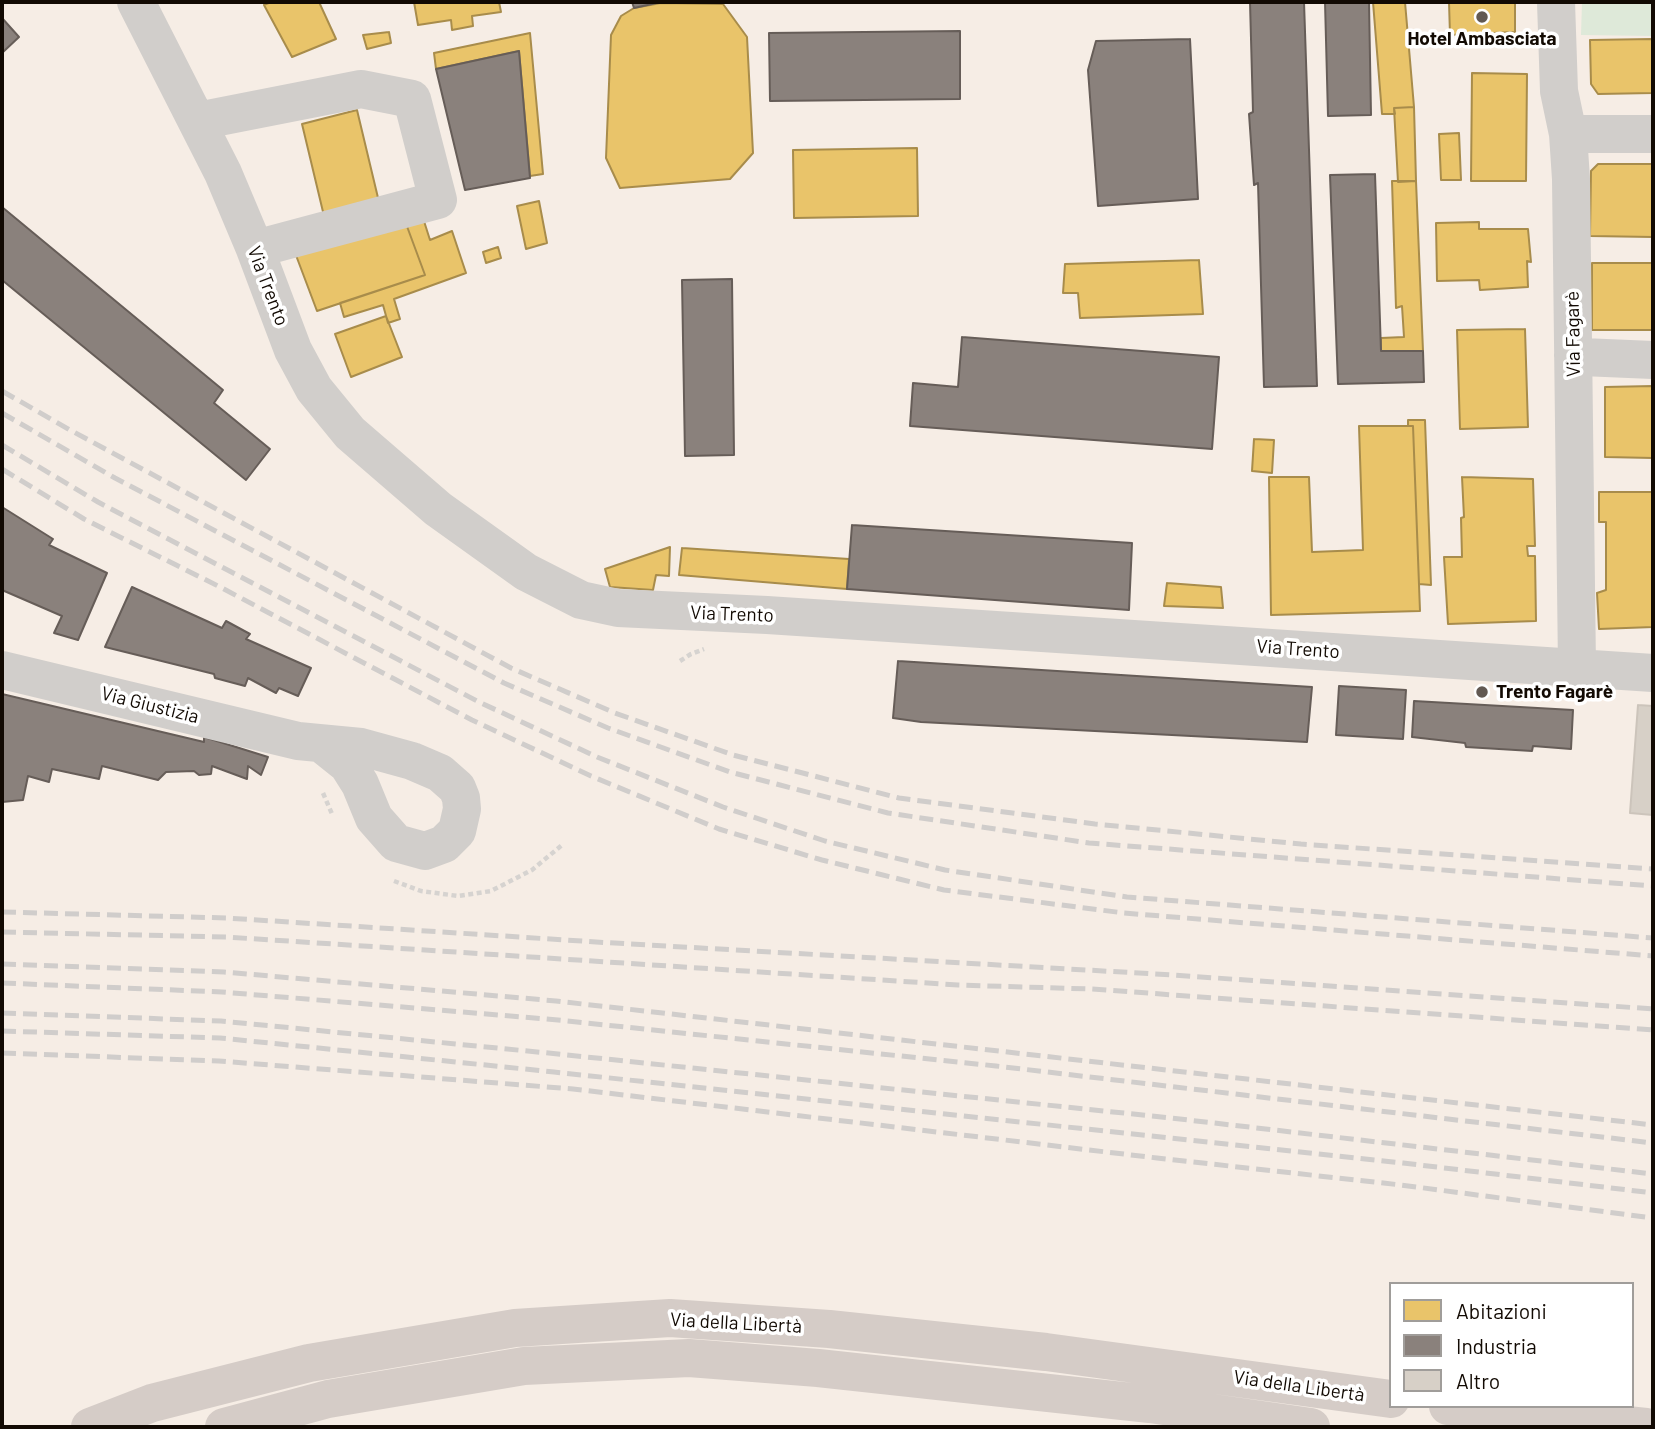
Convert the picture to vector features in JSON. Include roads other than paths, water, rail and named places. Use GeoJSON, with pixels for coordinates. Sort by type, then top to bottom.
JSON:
{"type":"FeatureCollection","features":[{"type":"Feature","properties":{"kind":"highway","name":"Via della Libertà"},"geometry":{"type":"LineString","coordinates":[[90,1427],[152,1403],[309,1363],[515,1328],[670,1318],[829,1329],[1046,1352],[1389,1399]]}},
{"type":"Feature","properties":{"kind":"highway","name":"Via della Libertà"},"geometry":{"type":"LineString","coordinates":[[225,1427],[328,1399],[524,1366],[689,1358],[818,1368],[1122,1401],[1311,1427]]}},
{"type":"Feature","properties":{"kind":"highway"},"geometry":{"type":"LineString","coordinates":[[1467,1408],[1646,1427]]}},
{"type":"Feature","properties":{"kind":"street","name":"Via Trento"},"geometry":{"type":"LineString","coordinates":[[136,2],[223,173],[293,350],[314,389],[350,433],[438,509],[509,561],[581,600],[631,609],[779,615],[1653,673]]}},
{"type":"Feature","properties":{"kind":"street","name":"Via Fagarè"},"geometry":{"type":"LineString","coordinates":[[1556,2],[1559,91],[1568,134],[1571,179],[1577,667]]}},
{"type":"Feature","properties":{"kind":"street"},"geometry":{"type":"LineString","coordinates":[[198,121],[361,89],[412,99],[438,200],[255,249]]}},
{"type":"Feature","properties":{"kind":"street"},"geometry":{"type":"LineString","coordinates":[[1568,134],[1653,134]]}},
{"type":"Feature","properties":{"kind":"street"},"geometry":{"type":"LineString","coordinates":[[1573,355],[1653,360]]}},
{"type":"Feature","properties":{"kind":"street","name":"Via Giustizia"},"geometry":{"type":"LineString","coordinates":[[2,670],[311,743]]}},
{"type":"Feature","properties":{"kind":"railway"},"geometry":{"type":"LineString","coordinates":[[2,391],[511,668],[615,713],[733,755],[899,798],[1095,824],[1301,844],[1653,869]]}},
{"type":"Feature","properties":{"kind":"railway"},"geometry":{"type":"LineString","coordinates":[[2,413],[115,478],[504,683],[608,728],[730,772],[888,813],[1089,843],[1653,886]]}},
{"type":"Feature","properties":{"kind":"railway"},"geometry":{"type":"LineString","coordinates":[[2,445],[98,502],[479,702],[597,757],[723,807],[825,841],[945,870],[1127,897],[1653,938]]}},
{"type":"Feature","properties":{"kind":"railway"},"geometry":{"type":"LineString","coordinates":[[2,469],[84,519],[220,587],[472,720],[591,776],[719,829],[822,860],[944,890],[1124,913],[1653,956]]}},
{"type":"Feature","properties":{"kind":"railway"},"geometry":{"type":"LineString","coordinates":[[2,912],[227,918],[1174,975],[1653,1009]]}},
{"type":"Feature","properties":{"kind":"railway"},"geometry":{"type":"LineString","coordinates":[[2,932],[226,937],[958,985],[1092,989],[1653,1030]]}},
{"type":"Feature","properties":{"kind":"railway"},"geometry":{"type":"LineString","coordinates":[[2,964],[224,972],[556,1001],[1653,1125]]}},
{"type":"Feature","properties":{"kind":"railway"},"geometry":{"type":"LineString","coordinates":[[2,983],[222,992],[558,1020],[996,1066],[1653,1143]]}},
{"type":"Feature","properties":{"kind":"railway"},"geometry":{"type":"LineString","coordinates":[[2,1013],[221,1021],[1171,1118],[1653,1174]]}},
{"type":"Feature","properties":{"kind":"railway"},"geometry":{"type":"LineString","coordinates":[[2,1031],[220,1038],[1403,1163],[1653,1193]]}},
{"type":"Feature","properties":{"kind":"railway"},"geometry":{"type":"LineString","coordinates":[[2,1053],[219,1061],[573,1089],[1401,1185],[1653,1218]]}},
{"type":"Feature","properties":{"kind":"place","name":"Hotel Ambasciata"},"geometry":{"type":"Point","coordinates":[1482,17]}},
{"type":"Feature","properties":{"kind":"place","name":"Trento Fagarè"},"geometry":{"type":"Point","coordinates":[1482,692]}}]}
